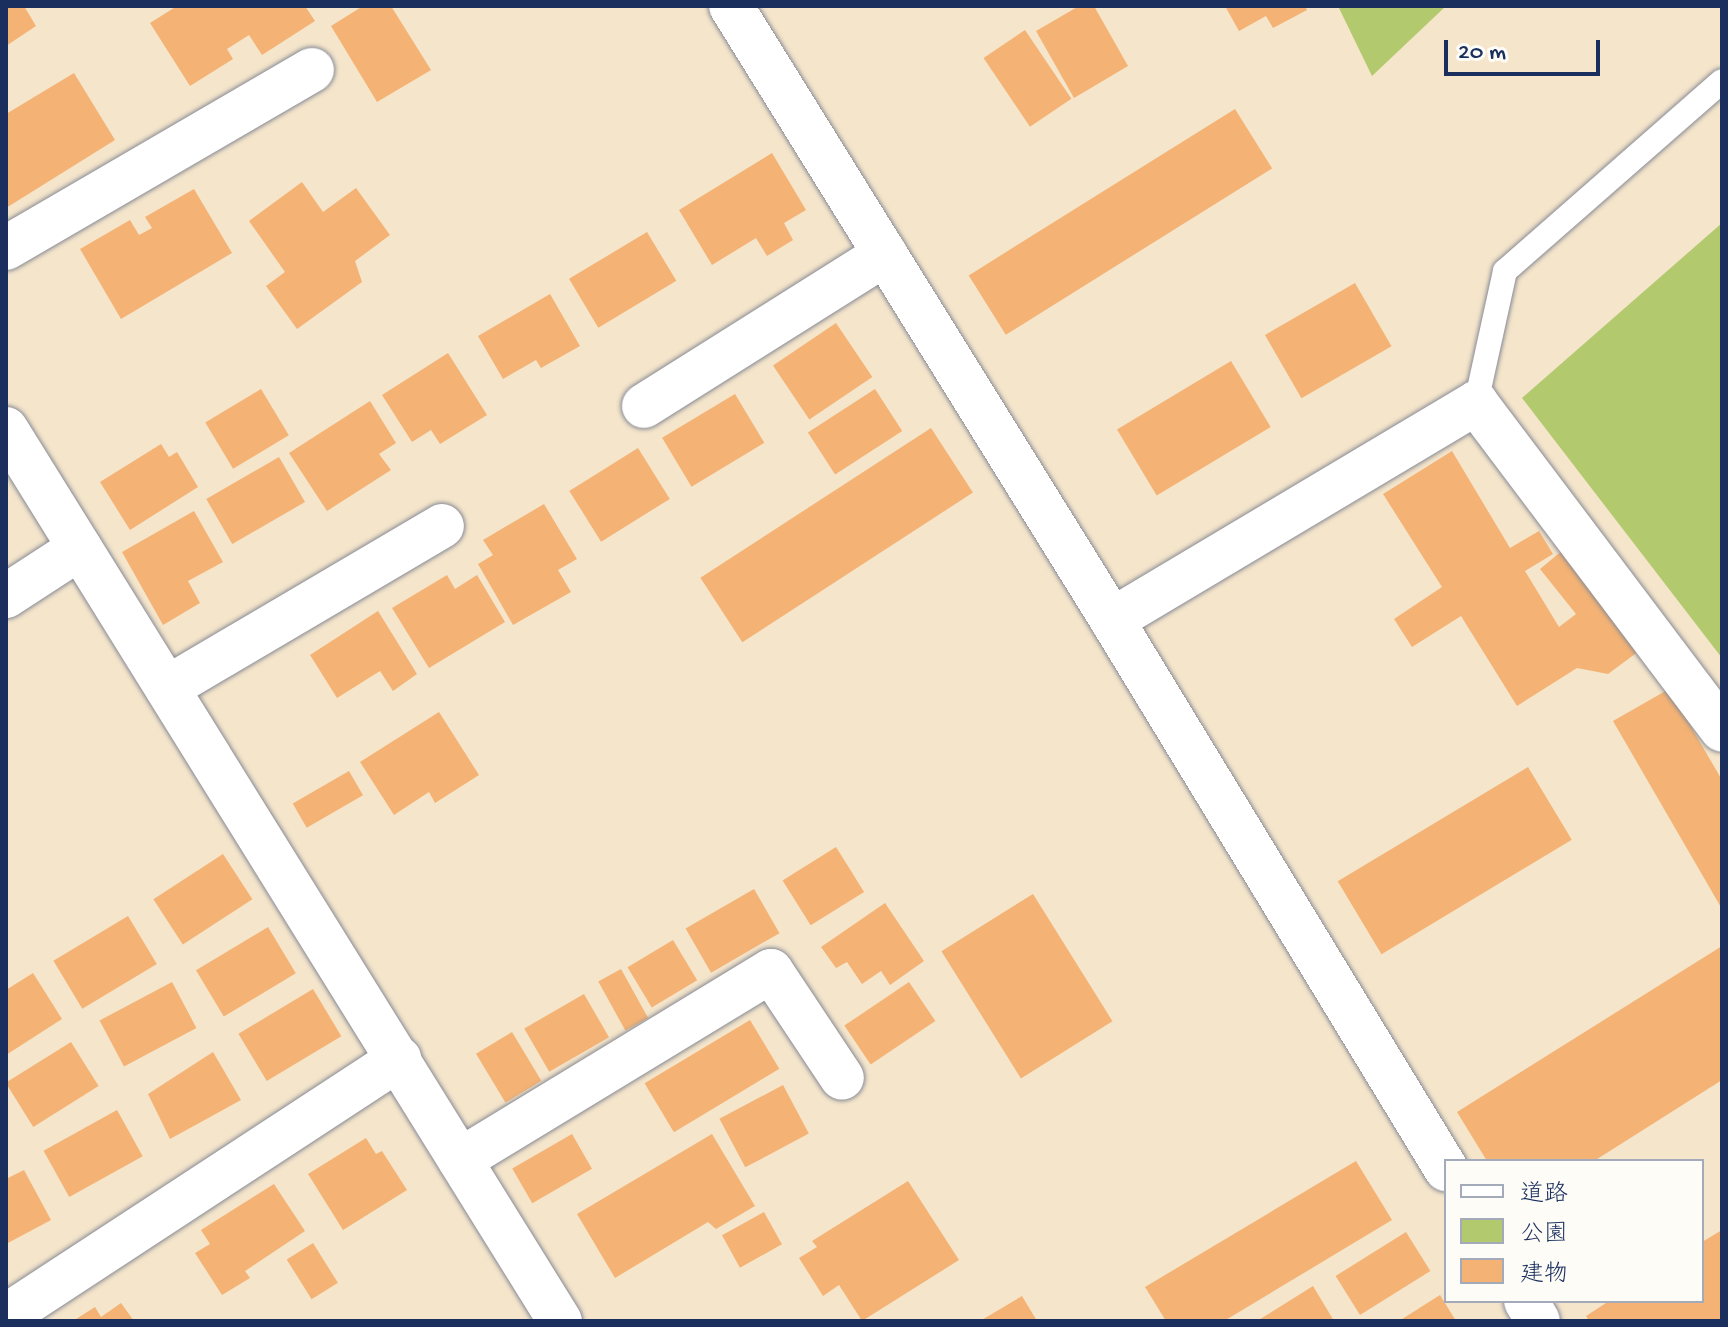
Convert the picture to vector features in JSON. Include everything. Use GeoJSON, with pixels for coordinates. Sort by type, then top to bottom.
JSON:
{"type":"FeatureCollection","features":[{"type":"Feature","properties":{"kind":"street"},"geometry":{"type":"LineString","coordinates":[[731,6],[1112,620],[1444,1166]]}},
{"type":"Feature","properties":{"kind":"street"},"geometry":{"type":"LineString","coordinates":[[6,248],[312,70]]}},
{"type":"Feature","properties":{"kind":"street"},"geometry":{"type":"LineString","coordinates":[[644,406],[885,254]]}},
{"type":"Feature","properties":{"kind":"street"},"geometry":{"type":"LineString","coordinates":[[1112,620],[1476,403],[1722,730]]}},
{"type":"Feature","properties":{"kind":"street"},"geometry":{"type":"LineString","coordinates":[[6,429],[560,1321]]}},
{"type":"Feature","properties":{"kind":"street"},"geometry":{"type":"LineString","coordinates":[[167,688],[442,526]]}},
{"type":"Feature","properties":{"kind":"street"},"geometry":{"type":"LineString","coordinates":[[6,596],[80,548]]}},
{"type":"Feature","properties":{"kind":"street"},"geometry":{"type":"LineString","coordinates":[[460,1160],[771,971],[842,1078]]}},
{"type":"Feature","properties":{"kind":"street"},"geometry":{"type":"LineString","coordinates":[[6,1316],[399,1059]]}},
{"type":"Feature","properties":{"kind":"street"},"geometry":{"type":"LineString","coordinates":[[1527,1303],[1538,1321]]}},
{"type":"Feature","properties":{"kind":"lane"},"geometry":{"type":"LineString","coordinates":[[1476,403],[1505,271],[1722,81]]}},
{"type":"Feature","properties":{"kind":"green space"},"geometry":{"type":"Polygon","coordinates":[[[1338,6],[1446,6],[1372,76],[1338,6]]]}},
{"type":"Feature","properties":{"kind":"green space"},"geometry":{"type":"Polygon","coordinates":[[[1722,223],[1722,658],[1522,398],[1722,223]]]}},
{"type":"Feature","properties":{"kind":"building"},"geometry":{"type":"Polygon","coordinates":[[[6,6],[24,6],[36,26],[6,46],[6,6]]]}},
{"type":"Feature","properties":{"kind":"building"},"geometry":{"type":"Polygon","coordinates":[[[177,6],[305,6],[315,21],[262,55],[249,35],[227,49],[233,59],[190,86],[150,23],[177,6]]]}},
{"type":"Feature","properties":{"kind":"building"},"geometry":{"type":"Polygon","coordinates":[[[363,6],[391,6],[431,70],[377,102],[331,26],[363,6]]]}},
{"type":"Feature","properties":{"kind":"building"},"geometry":{"type":"Polygon","coordinates":[[[1079,6],[1094,6],[1128,66],[1074,98],[1036,31],[1079,6]]]}},
{"type":"Feature","properties":{"kind":"building"},"geometry":{"type":"Polygon","coordinates":[[[1225,6],[1305,6],[1307,10],[1273,28],[1266,16],[1239,31],[1225,6]]]}},
{"type":"Feature","properties":{"kind":"building"},"geometry":{"type":"Polygon","coordinates":[[[1025,30],[1071,99],[1030,127],[984,58],[1025,30]]]}},
{"type":"Feature","properties":{"kind":"building"},"geometry":{"type":"Polygon","coordinates":[[[74,73],[115,140],[6,208],[6,114],[74,73]]]}},
{"type":"Feature","properties":{"kind":"building"},"geometry":{"type":"Polygon","coordinates":[[[1235,109],[1272,168],[1006,335],[969,275],[1235,109]]]}},
{"type":"Feature","properties":{"kind":"building"},"geometry":{"type":"Polygon","coordinates":[[[772,153],[806,210],[784,223],[793,240],[767,256],[756,238],[712,265],[679,210],[772,153]]]}},
{"type":"Feature","properties":{"kind":"building"},"geometry":{"type":"Polygon","coordinates":[[[302,182],[323,212],[356,188],[390,235],[355,261],[362,282],[297,329],[266,286],[285,272],[249,221],[302,182]]]}},
{"type":"Feature","properties":{"kind":"building"},"geometry":{"type":"Polygon","coordinates":[[[194,189],[232,253],[121,319],[80,249],[130,220],[139,235],[152,228],[145,217],[194,189]]]}},
{"type":"Feature","properties":{"kind":"building"},"geometry":{"type":"Polygon","coordinates":[[[647,232],[676,281],[598,328],[569,279],[647,232]]]}},
{"type":"Feature","properties":{"kind":"building"},"geometry":{"type":"Polygon","coordinates":[[[1355,283],[1392,346],[1301,398],[1265,335],[1355,283]]]}},
{"type":"Feature","properties":{"kind":"building"},"geometry":{"type":"Polygon","coordinates":[[[550,294],[580,346],[541,368],[536,360],[503,379],[478,336],[550,294]]]}},
{"type":"Feature","properties":{"kind":"building"},"geometry":{"type":"Polygon","coordinates":[[[836,323],[872,377],[809,419],[773,365],[836,323]]]}},
{"type":"Feature","properties":{"kind":"building"},"geometry":{"type":"Polygon","coordinates":[[[448,353],[487,415],[440,444],[431,430],[412,442],[382,395],[448,353]]]}},
{"type":"Feature","properties":{"kind":"building"},"geometry":{"type":"Polygon","coordinates":[[[1231,361],[1271,427],[1157,496],[1117,430],[1231,361]]]}},
{"type":"Feature","properties":{"kind":"building"},"geometry":{"type":"Polygon","coordinates":[[[261,389],[289,435],[233,469],[205,422],[261,389]]]}},
{"type":"Feature","properties":{"kind":"building"},"geometry":{"type":"Polygon","coordinates":[[[875,389],[902,431],[835,475],[808,433],[875,389]]]}},
{"type":"Feature","properties":{"kind":"building"},"geometry":{"type":"Polygon","coordinates":[[[735,394],[764,443],[691,487],[662,438],[735,394]]]}},
{"type":"Feature","properties":{"kind":"building"},"geometry":{"type":"Polygon","coordinates":[[[370,401],[396,443],[379,454],[391,470],[327,511],[289,453],[370,401]]]}},
{"type":"Feature","properties":{"kind":"building"},"geometry":{"type":"Polygon","coordinates":[[[931,428],[973,493],[742,642],[700,578],[931,428]]]}},
{"type":"Feature","properties":{"kind":"building"},"geometry":{"type":"Polygon","coordinates":[[[161,444],[169,457],[177,452],[198,487],[130,530],[100,482],[161,444]]]}},
{"type":"Feature","properties":{"kind":"building"},"geometry":{"type":"Polygon","coordinates":[[[638,448],[670,499],[601,542],[569,491],[638,448]]]}},
{"type":"Feature","properties":{"kind":"building"},"geometry":{"type":"Polygon","coordinates":[[[1452,451],[1510,548],[1539,531],[1553,554],[1525,571],[1559,627],[1576,614],[1540,569],[1564,549],[1643,648],[1608,674],[1577,668],[1517,706],[1461,616],[1412,647],[1394,619],[1442,587],[1383,494],[1452,451]]]}},
{"type":"Feature","properties":{"kind":"building"},"geometry":{"type":"Polygon","coordinates":[[[279,457],[305,502],[232,544],[206,499],[279,457]]]}},
{"type":"Feature","properties":{"kind":"building"},"geometry":{"type":"Polygon","coordinates":[[[544,504],[577,559],[558,570],[571,592],[513,625],[478,564],[493,555],[483,540],[544,504]]]}},
{"type":"Feature","properties":{"kind":"building"},"geometry":{"type":"Polygon","coordinates":[[[194,511],[223,562],[188,581],[200,603],[163,625],[122,552],[194,511]]]}},
{"type":"Feature","properties":{"kind":"building"},"geometry":{"type":"Polygon","coordinates":[[[447,575],[455,589],[477,575],[505,622],[429,668],[392,608],[447,575]]]}},
{"type":"Feature","properties":{"kind":"building"},"geometry":{"type":"Polygon","coordinates":[[[378,611],[417,674],[393,691],[380,671],[337,698],[310,655],[378,611]]]}},
{"type":"Feature","properties":{"kind":"building"},"geometry":{"type":"Polygon","coordinates":[[[1669,689],[1722,780],[1722,909],[1613,721],[1669,689]]]}},
{"type":"Feature","properties":{"kind":"building"},"geometry":{"type":"Polygon","coordinates":[[[439,712],[479,775],[435,803],[429,792],[394,815],[360,762],[439,712]]]}},
{"type":"Feature","properties":{"kind":"building"},"geometry":{"type":"Polygon","coordinates":[[[1528,767],[1572,840],[1381,954],[1338,881],[1528,767]]]}},
{"type":"Feature","properties":{"kind":"building"},"geometry":{"type":"Polygon","coordinates":[[[349,771],[363,795],[307,828],[293,804],[349,771]]]}},
{"type":"Feature","properties":{"kind":"building"},"geometry":{"type":"Polygon","coordinates":[[[836,847],[864,892],[811,925],[783,880],[836,847]]]}},
{"type":"Feature","properties":{"kind":"building"},"geometry":{"type":"Polygon","coordinates":[[[223,854],[252,899],[183,944],[153,899],[223,854]]]}},
{"type":"Feature","properties":{"kind":"building"},"geometry":{"type":"Polygon","coordinates":[[[754,889],[780,933],[711,973],[686,928],[754,889]]]}},
{"type":"Feature","properties":{"kind":"building"},"geometry":{"type":"Polygon","coordinates":[[[1033,894],[1112,1021],[1021,1078],[941,951],[1033,894]]]}},
{"type":"Feature","properties":{"kind":"building"},"geometry":{"type":"Polygon","coordinates":[[[885,903],[924,961],[890,985],[881,971],[862,984],[847,962],[836,968],[821,947],[885,903]]]}},
{"type":"Feature","properties":{"kind":"building"},"geometry":{"type":"Polygon","coordinates":[[[128,916],[157,964],[82,1009],[53,961],[128,916]]]}},
{"type":"Feature","properties":{"kind":"building"},"geometry":{"type":"Polygon","coordinates":[[[268,927],[296,973],[224,1017],[196,970],[268,927]]]}},
{"type":"Feature","properties":{"kind":"building"},"geometry":{"type":"Polygon","coordinates":[[[673,940],[697,980],[652,1008],[628,967],[673,940]]]}},
{"type":"Feature","properties":{"kind":"building"},"geometry":{"type":"Polygon","coordinates":[[[1722,946],[1722,1080],[1597,1159],[1486,1159],[1457,1112],[1722,946]]]}},
{"type":"Feature","properties":{"kind":"building"},"geometry":{"type":"Polygon","coordinates":[[[621,969],[648,1018],[625,1031],[598,982],[621,969]]]}},
{"type":"Feature","properties":{"kind":"building"},"geometry":{"type":"Polygon","coordinates":[[[33,973],[62,1019],[6,1055],[6,990],[33,973]]]}},
{"type":"Feature","properties":{"kind":"building"},"geometry":{"type":"Polygon","coordinates":[[[172,982],[196,1028],[124,1066],[100,1020],[172,982]]]}},
{"type":"Feature","properties":{"kind":"building"},"geometry":{"type":"Polygon","coordinates":[[[909,982],[935,1021],[871,1065],[844,1026],[909,982]]]}},
{"type":"Feature","properties":{"kind":"building"},"geometry":{"type":"Polygon","coordinates":[[[313,989],[341,1036],[267,1081],[238,1034],[313,989]]]}},
{"type":"Feature","properties":{"kind":"building"},"geometry":{"type":"Polygon","coordinates":[[[584,994],[609,1037],[549,1072],[524,1028],[584,994]]]}},
{"type":"Feature","properties":{"kind":"building"},"geometry":{"type":"Polygon","coordinates":[[[750,1020],[779,1069],[674,1132],[645,1083],[750,1020]]]}},
{"type":"Feature","properties":{"kind":"building"},"geometry":{"type":"Polygon","coordinates":[[[512,1032],[541,1081],[505,1102],[476,1054],[512,1032]]]}},
{"type":"Feature","properties":{"kind":"building"},"geometry":{"type":"Polygon","coordinates":[[[71,1042],[99,1086],[33,1127],[6,1083],[71,1042]]]}},
{"type":"Feature","properties":{"kind":"building"},"geometry":{"type":"Polygon","coordinates":[[[213,1052],[241,1100],[170,1139],[148,1094],[213,1052]]]}},
{"type":"Feature","properties":{"kind":"building"},"geometry":{"type":"Polygon","coordinates":[[[783,1085],[809,1134],[745,1167],[719,1119],[783,1085]]]}},
{"type":"Feature","properties":{"kind":"building"},"geometry":{"type":"Polygon","coordinates":[[[117,1110],[143,1156],[69,1197],[44,1151],[117,1110]]]}},
{"type":"Feature","properties":{"kind":"building"},"geometry":{"type":"Polygon","coordinates":[[[572,1134],[592,1169],[532,1203],[512,1168],[572,1134]]]}},
{"type":"Feature","properties":{"kind":"building"},"geometry":{"type":"Polygon","coordinates":[[[712,1134],[755,1206],[716,1229],[708,1222],[615,1278],[577,1214],[712,1134]]]}},
{"type":"Feature","properties":{"kind":"building"},"geometry":{"type":"Polygon","coordinates":[[[366,1138],[376,1154],[382,1151],[407,1190],[343,1230],[308,1174],[366,1138]]]}},
{"type":"Feature","properties":{"kind":"building"},"geometry":{"type":"Polygon","coordinates":[[[1356,1161],[1392,1220],[1224,1321],[1166,1321],[1145,1287],[1356,1161]]]}},
{"type":"Feature","properties":{"kind":"building"},"geometry":{"type":"Polygon","coordinates":[[[24,1170],[51,1220],[6,1244],[6,1179],[24,1170]]]}},
{"type":"Feature","properties":{"kind":"building"},"geometry":{"type":"Polygon","coordinates":[[[908,1181],[959,1260],[862,1321],[839,1285],[823,1296],[799,1258],[817,1247],[812,1241],[908,1181]]]}},
{"type":"Feature","properties":{"kind":"building"},"geometry":{"type":"Polygon","coordinates":[[[274,1184],[305,1231],[245,1271],[250,1278],[222,1295],[195,1253],[210,1244],[201,1230],[274,1184]]]}},
{"type":"Feature","properties":{"kind":"building"},"geometry":{"type":"Polygon","coordinates":[[[764,1212],[782,1244],[740,1268],[722,1235],[764,1212]]]}},
{"type":"Feature","properties":{"kind":"building"},"geometry":{"type":"Polygon","coordinates":[[[1722,1230],[1722,1321],[1589,1321],[1586,1316],[1606,1303],[1704,1303],[1704,1241],[1722,1230]]]}},
{"type":"Feature","properties":{"kind":"building"},"geometry":{"type":"Polygon","coordinates":[[[1406,1232],[1430,1271],[1360,1315],[1336,1276],[1406,1232]]]}},
{"type":"Feature","properties":{"kind":"building"},"geometry":{"type":"Polygon","coordinates":[[[313,1243],[338,1283],[312,1299],[287,1259],[313,1243]]]}},
{"type":"Feature","properties":{"kind":"building"},"geometry":{"type":"Polygon","coordinates":[[[1313,1286],[1334,1321],[1257,1321],[1313,1286]]]}},
{"type":"Feature","properties":{"kind":"building"},"geometry":{"type":"Polygon","coordinates":[[[1440,1295],[1456,1321],[1399,1321],[1440,1295]]]}},
{"type":"Feature","properties":{"kind":"building"},"geometry":{"type":"Polygon","coordinates":[[[1022,1296],[1037,1321],[980,1321],[1022,1296]]]}},
{"type":"Feature","properties":{"kind":"building"},"geometry":{"type":"Polygon","coordinates":[[[121,1303],[134,1321],[73,1321],[95,1307],[101,1317],[121,1303]]]}}]}
